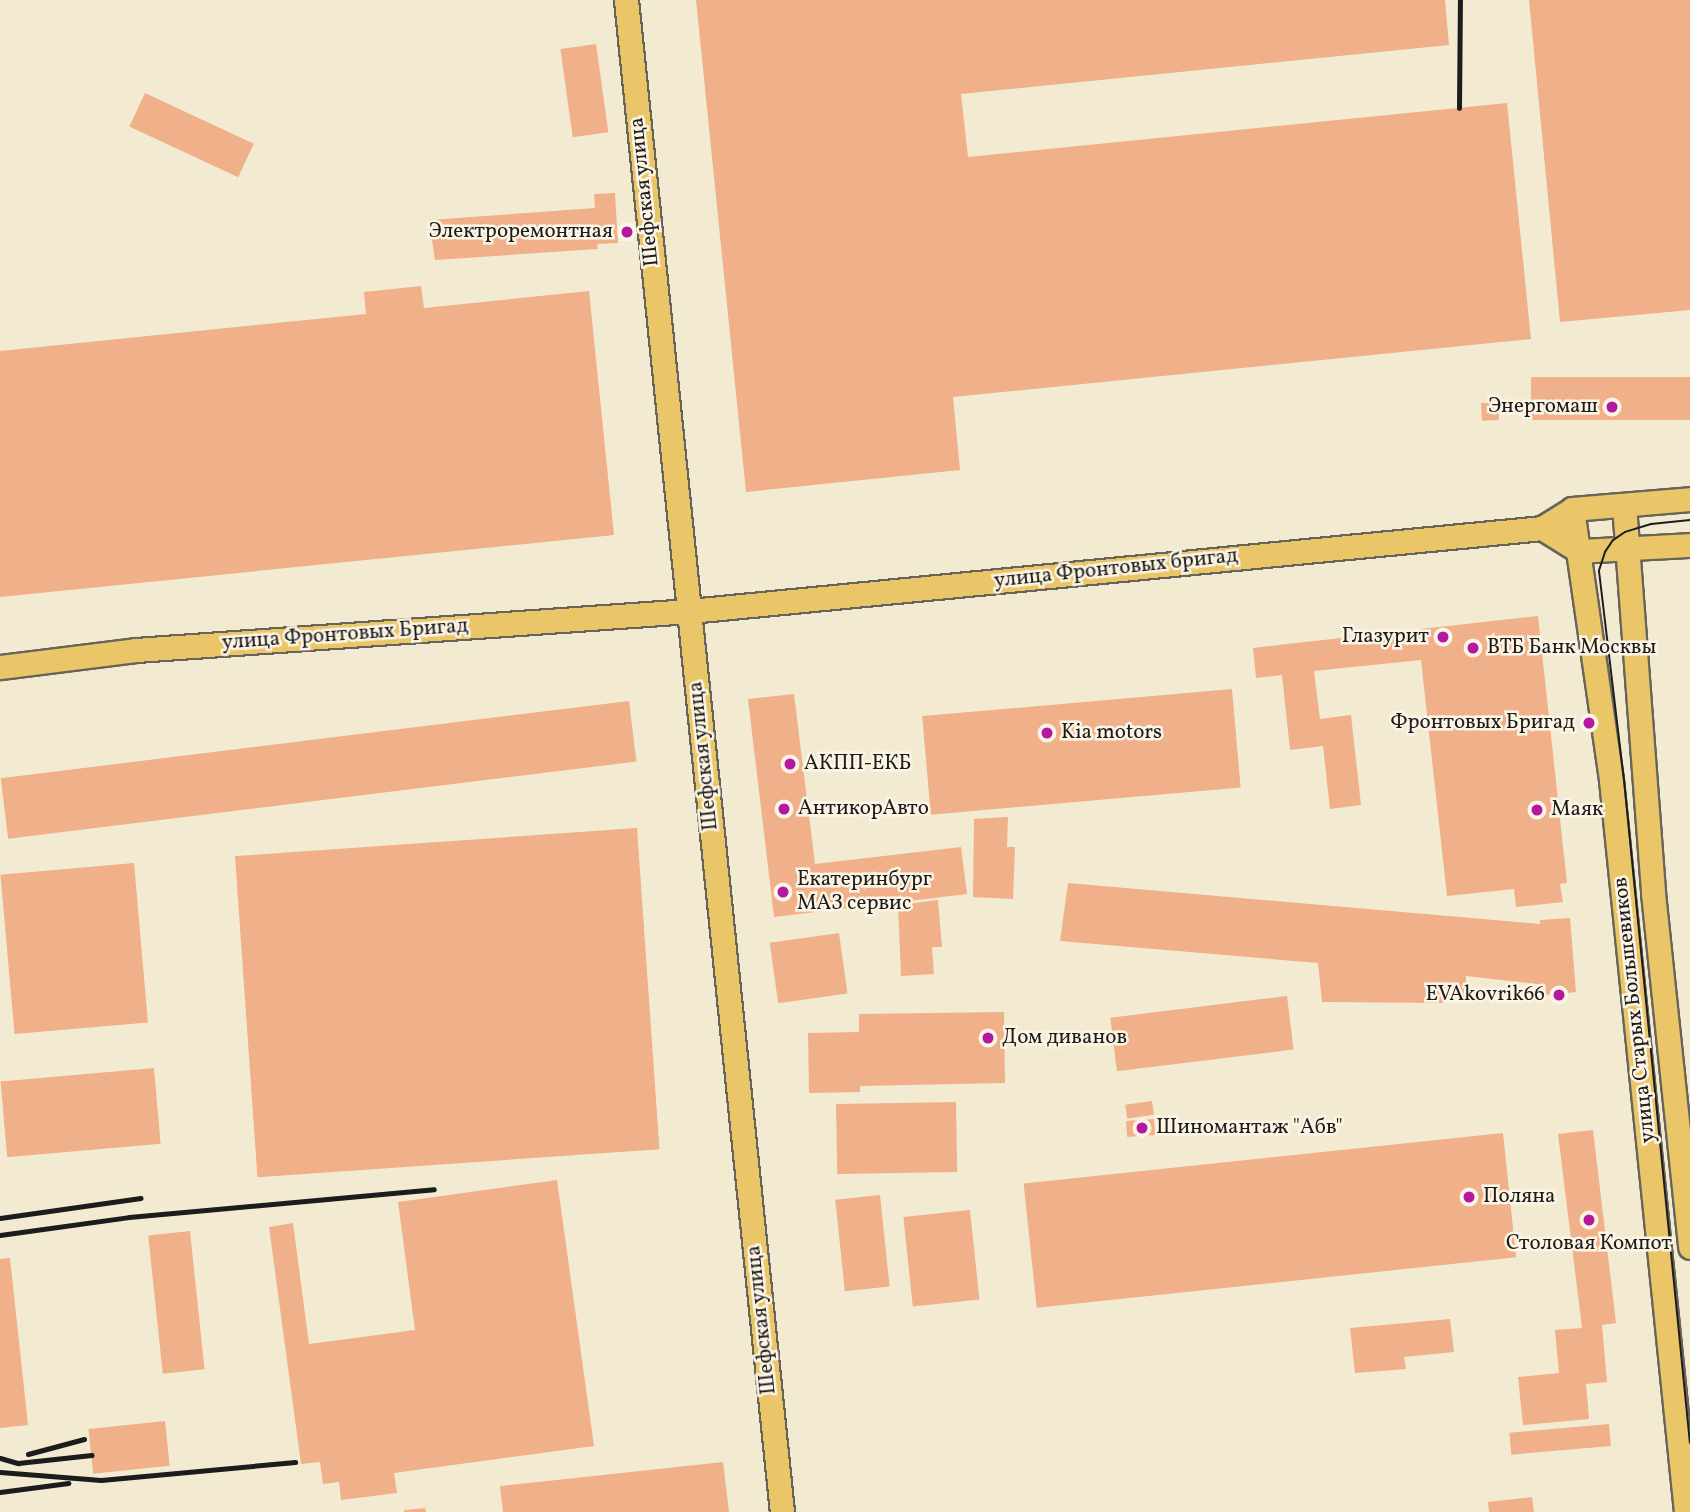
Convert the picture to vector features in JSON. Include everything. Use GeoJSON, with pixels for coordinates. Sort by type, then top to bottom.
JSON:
{"type":"FeatureCollection","features":[{"type":"Feature","properties":{"kind":"main road","name":"Шефская улица"},"geometry":{"type":"LineString","coordinates":[[626,0],[782,1512]]}},
{"type":"Feature","properties":{"kind":"main road","name":"улица Фронтовых бригад"},"geometry":{"type":"LineString","coordinates":[[690,611],[1542,528],[1572,509],[1690,499]]}},
{"type":"Feature","properties":{"kind":"main road","name":"улица Старых Большевиков"},"geometry":{"type":"LineString","coordinates":[[1624,505],[1653,893],[1690,1247]]}},
{"type":"Feature","properties":{"kind":"main road","name":"улица Старых Большевиков"},"geometry":{"type":"LineString","coordinates":[[1572,509],[1617,832],[1686,1512]]}},
{"type":"Feature","properties":{"kind":"main road"},"geometry":{"type":"LineString","coordinates":[[1542,528],[1579,551],[1690,545]]}},
{"type":"Feature","properties":{"kind":"main road","name":"улица Фронтовых Бригад"},"geometry":{"type":"LineString","coordinates":[[0,667],[136,650],[690,611]]}},
{"type":"Feature","properties":{"kind":"building"},"geometry":{"type":"Polygon","coordinates":[[[696,0],[1445,0],[1449,45],[961,94],[968,157],[1507,103],[1531,339],[953,397],[960,470],[746,492],[696,0]]]}},
{"type":"Feature","properties":{"kind":"building"},"geometry":{"type":"Polygon","coordinates":[[[1529,0],[1690,0],[1690,310],[1560,322],[1529,0]]]}},
{"type":"Feature","properties":{"kind":"building"},"geometry":{"type":"Polygon","coordinates":[[[596,44],[608,132],[573,137],[560,49],[596,44]]]}},
{"type":"Feature","properties":{"kind":"building"},"geometry":{"type":"Polygon","coordinates":[[[145,93],[254,144],[238,177],[129,127],[145,93]]]}},
{"type":"Feature","properties":{"kind":"building"},"geometry":{"type":"Polygon","coordinates":[[[615,193],[618,243],[597,244],[598,249],[435,260],[429,220],[595,208],[594,194],[615,193]]]}},
{"type":"Feature","properties":{"kind":"building"},"geometry":{"type":"Polygon","coordinates":[[[421,286],[424,308],[589,291],[614,535],[0,597],[0,351],[366,314],[364,292],[421,286]]]}},
{"type":"Feature","properties":{"kind":"building","name":"Энергомаш"},"geometry":{"type":"Polygon","coordinates":[[[1531,377],[1690,377],[1690,420],[1531,420],[1531,377]]]}},
{"type":"Feature","properties":{"kind":"building"},"geometry":{"type":"Polygon","coordinates":[[[1498,402],[1499,420],[1482,421],[1481,403],[1498,402]]]}},
{"type":"Feature","properties":{"kind":"building"},"geometry":{"type":"Polygon","coordinates":[[[1538,616],[1567,883],[1560,884],[1563,902],[1516,907],[1514,889],[1447,896],[1421,660],[1314,671],[1320,719],[1351,715],[1361,805],[1330,809],[1323,746],[1290,750],[1282,675],[1256,678],[1253,648],[1538,616]]]}},
{"type":"Feature","properties":{"kind":"building"},"geometry":{"type":"Polygon","coordinates":[[[1232,689],[1241,788],[931,815],[922,716],[1232,689]]]}},
{"type":"Feature","properties":{"kind":"building"},"geometry":{"type":"Polygon","coordinates":[[[794,694],[815,864],[961,847],[967,894],[774,917],[748,699],[794,694]]]}},
{"type":"Feature","properties":{"kind":"building"},"geometry":{"type":"Polygon","coordinates":[[[629,701],[636,762],[8,839],[1,778],[629,701]]]}},
{"type":"Feature","properties":{"kind":"building"},"geometry":{"type":"Polygon","coordinates":[[[1008,817],[1007,847],[1015,847],[1013,899],[973,897],[974,819],[1008,817]]]}},
{"type":"Feature","properties":{"kind":"building"},"geometry":{"type":"Polygon","coordinates":[[[637,828],[659,1149],[257,1177],[235,856],[637,828]]]}},
{"type":"Feature","properties":{"kind":"building"},"geometry":{"type":"Polygon","coordinates":[[[134,863],[148,1022],[14,1034],[1,875],[134,863]]]}},
{"type":"Feature","properties":{"kind":"building"},"geometry":{"type":"Polygon","coordinates":[[[1068,883],[1540,924],[1540,920],[1570,918],[1576,992],[1546,995],[1545,985],[1466,976],[1466,996],[1444,995],[1444,1003],[1322,1002],[1318,963],[1060,941],[1068,883]]]}},
{"type":"Feature","properties":{"kind":"building"},"geometry":{"type":"Polygon","coordinates":[[[938,900],[942,947],[932,947],[934,974],[901,976],[898,905],[938,900]]]}},
{"type":"Feature","properties":{"kind":"building"},"geometry":{"type":"Polygon","coordinates":[[[839,933],[847,993],[778,1003],[770,943],[839,933]]]}},
{"type":"Feature","properties":{"kind":"building"},"geometry":{"type":"Polygon","coordinates":[[[1287,996],[1294,1050],[1117,1071],[1110,1018],[1287,996]]]}},
{"type":"Feature","properties":{"kind":"building"},"geometry":{"type":"Polygon","coordinates":[[[1004,1012],[1005,1083],[860,1086],[860,1092],[809,1093],[808,1033],[859,1032],[859,1014],[1004,1012]]]}},
{"type":"Feature","properties":{"kind":"building"},"geometry":{"type":"Polygon","coordinates":[[[154,1068],[161,1144],[7,1157],[1,1081],[154,1068]]]}},
{"type":"Feature","properties":{"kind":"building"},"geometry":{"type":"Polygon","coordinates":[[[1152,1101],[1154,1115],[1127,1119],[1125,1105],[1152,1101]]]}},
{"type":"Feature","properties":{"kind":"building"},"geometry":{"type":"Polygon","coordinates":[[[956,1102],[957,1172],[837,1174],[836,1104],[956,1102]]]}},
{"type":"Feature","properties":{"kind":"building"},"geometry":{"type":"Polygon","coordinates":[[[1154,1119],[1155,1135],[1127,1137],[1126,1121],[1154,1119]]]}},
{"type":"Feature","properties":{"kind":"building"},"geometry":{"type":"Polygon","coordinates":[[[1593,1130],[1616,1323],[1602,1325],[1607,1382],[1586,1384],[1589,1419],[1523,1425],[1518,1377],[1559,1373],[1555,1330],[1582,1328],[1558,1134],[1593,1130]]]}},
{"type":"Feature","properties":{"kind":"building"},"geometry":{"type":"Polygon","coordinates":[[[1503,1133],[1516,1257],[1037,1308],[1024,1183],[1503,1133]]]}},
{"type":"Feature","properties":{"kind":"building"},"geometry":{"type":"Polygon","coordinates":[[[557,1180],[594,1446],[394,1473],[397,1493],[341,1500],[339,1482],[323,1484],[320,1462],[301,1464],[269,1227],[293,1223],[309,1344],[415,1330],[398,1202],[557,1180]]]}},
{"type":"Feature","properties":{"kind":"building"},"geometry":{"type":"Polygon","coordinates":[[[880,1195],[890,1286],[845,1291],[835,1200],[880,1195]]]}},
{"type":"Feature","properties":{"kind":"building"},"geometry":{"type":"Polygon","coordinates":[[[970,1210],[979,1300],[913,1307],[903,1217],[970,1210]]]}},
{"type":"Feature","properties":{"kind":"building"},"geometry":{"type":"Polygon","coordinates":[[[190,1231],[205,1369],[163,1374],[148,1235],[190,1231]]]}},
{"type":"Feature","properties":{"kind":"building"},"geometry":{"type":"Polygon","coordinates":[[[10,1258],[28,1425],[0,1428],[0,1259],[10,1258]]]}},
{"type":"Feature","properties":{"kind":"building"},"geometry":{"type":"Polygon","coordinates":[[[1450,1319],[1454,1352],[1404,1357],[1406,1369],[1355,1373],[1350,1328],[1450,1319]]]}},
{"type":"Feature","properties":{"kind":"building"},"geometry":{"type":"Polygon","coordinates":[[[165,1421],[170,1466],[93,1474],[88,1429],[165,1421]]]}},
{"type":"Feature","properties":{"kind":"building"},"geometry":{"type":"Polygon","coordinates":[[[1609,1424],[1611,1446],[1511,1455],[1509,1433],[1609,1424]]]}},
{"type":"Feature","properties":{"kind":"building"},"geometry":{"type":"Polygon","coordinates":[[[723,1462],[729,1512],[503,1512],[500,1486],[723,1462]]]}},
{"type":"Feature","properties":{"kind":"building"},"geometry":{"type":"Polygon","coordinates":[[[1532,1497],[1534,1512],[1489,1512],[1488,1502],[1532,1497]]]}},
{"type":"Feature","properties":{"kind":"building"},"geometry":{"type":"Polygon","coordinates":[[[425,1508],[426,1512],[404,1512],[404,1510],[425,1508]]]}},
{"type":"Feature","properties":{"kind":"tram line"},"geometry":{"type":"LineString","coordinates":[[1690,520],[1651,524],[1625,532],[1613,540],[1605,552],[1599,571],[1624,780],[1690,1443]]}},
{"type":"Feature","properties":{"kind":"railway"},"geometry":{"type":"LineString","coordinates":[[1459,108],[1460,0]]}},
{"type":"Feature","properties":{"kind":"railway"},"geometry":{"type":"LineString","coordinates":[[0,1235],[129,1217],[434,1189]]}},
{"type":"Feature","properties":{"kind":"railway"},"geometry":{"type":"LineString","coordinates":[[0,1218],[141,1198]]}},
{"type":"Feature","properties":{"kind":"railway"},"geometry":{"type":"LineString","coordinates":[[28,1454],[84,1439]]}},
{"type":"Feature","properties":{"kind":"railway"},"geometry":{"type":"LineString","coordinates":[[0,1458],[18,1463],[92,1455]]}},
{"type":"Feature","properties":{"kind":"railway"},"geometry":{"type":"LineString","coordinates":[[0,1472],[101,1480],[295,1462]]}},
{"type":"Feature","properties":{"kind":"railway"},"geometry":{"type":"LineString","coordinates":[[0,1492],[68,1483]]}},
{"type":"Feature","properties":{"kind":"place","name":"Электроремонтная"},"geometry":{"type":"Point","coordinates":[627,232]}},
{"type":"Feature","properties":{"kind":"place","name":"Энергомаш"},"geometry":{"type":"Point","coordinates":[1612,407]}},
{"type":"Feature","properties":{"kind":"place","name":"Глазурит"},"geometry":{"type":"Point","coordinates":[1443,637]}},
{"type":"Feature","properties":{"kind":"place","name":"ВТБ Банк Москвы"},"geometry":{"type":"Point","coordinates":[1473,648]}},
{"type":"Feature","properties":{"kind":"place","name":"Фронтовых Бригад"},"geometry":{"type":"Point","coordinates":[1589,723]}},
{"type":"Feature","properties":{"kind":"place","name":"Kia motors"},"geometry":{"type":"Point","coordinates":[1047,733]}},
{"type":"Feature","properties":{"kind":"place","name":"АКПП-ЕКБ"},"geometry":{"type":"Point","coordinates":[790,764]}},
{"type":"Feature","properties":{"kind":"place","name":"АнтикорАвто"},"geometry":{"type":"Point","coordinates":[784,809]}},
{"type":"Feature","properties":{"kind":"place","name":"Маяк"},"geometry":{"type":"Point","coordinates":[1537,810]}},
{"type":"Feature","properties":{"kind":"place","name":"Екатеринбург МАЗ сервис"},"geometry":{"type":"Point","coordinates":[783,892]}},
{"type":"Feature","properties":{"kind":"place","name":"EVAkovrik66"},"geometry":{"type":"Point","coordinates":[1559,995]}},
{"type":"Feature","properties":{"kind":"place","name":"Дом диванов"},"geometry":{"type":"Point","coordinates":[988,1038]}},
{"type":"Feature","properties":{"kind":"place","name":"Шиномантаж \"Абв\""},"geometry":{"type":"Point","coordinates":[1142,1128]}},
{"type":"Feature","properties":{"kind":"place","name":"Поляна"},"geometry":{"type":"Point","coordinates":[1469,1197]}},
{"type":"Feature","properties":{"kind":"place","name":"Столовая Компот"},"geometry":{"type":"Point","coordinates":[1589,1220]}}]}
